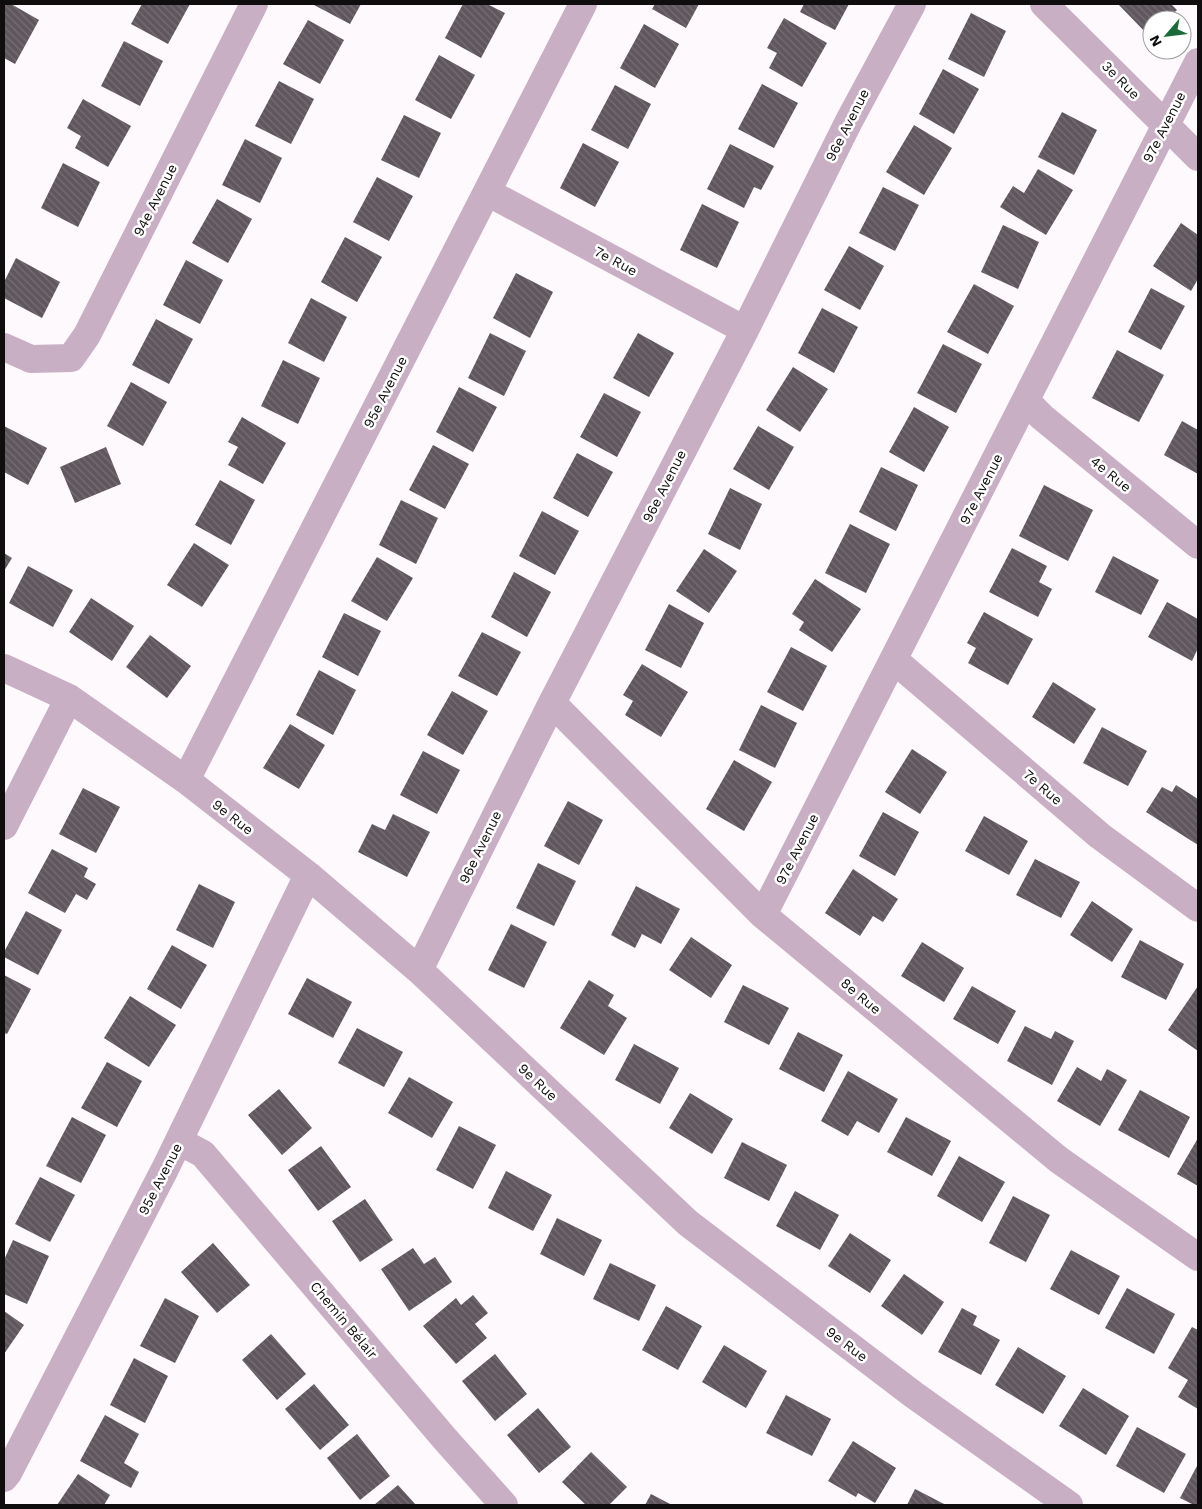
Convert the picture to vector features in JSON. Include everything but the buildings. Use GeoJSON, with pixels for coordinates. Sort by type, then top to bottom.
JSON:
{"type":"FeatureCollection","features":[{"type":"Feature","properties":{"kind":"street","name":"94e Avenue"},"geometry":{"type":"LineString","coordinates":[[4,348],[31,359],[71,358],[87,335],[254,4]]}},
{"type":"Feature","properties":{"kind":"street","name":"95e Avenue"},"geometry":{"type":"LineString","coordinates":[[186,780],[583,4]]}},
{"type":"Feature","properties":{"kind":"street","name":"96e Avenue"},"geometry":{"type":"LineString","coordinates":[[419,970],[552,703],[849,121],[912,4]]}},
{"type":"Feature","properties":{"kind":"street","name":"3e Rue"},"geometry":{"type":"LineString","coordinates":[[1044,4],[1198,157]]}},
{"type":"Feature","properties":{"kind":"street","name":"97e Avenue"},"geometry":{"type":"LineString","coordinates":[[763,915],[1198,62]]}},
{"type":"Feature","properties":{"kind":"street","name":"7e Rue"},"geometry":{"type":"LineString","coordinates":[[487,192],[744,330]]}},
{"type":"Feature","properties":{"kind":"street","name":"4e Rue"},"geometry":{"type":"LineString","coordinates":[[1026,401],[1042,417],[1198,545]]}},
{"type":"Feature","properties":{"kind":"street","name":"7e Rue"},"geometry":{"type":"LineString","coordinates":[[894,660],[1100,836],[1198,908]]}},
{"type":"Feature","properties":{"kind":"street","name":"9e Rue"},"geometry":{"type":"LineString","coordinates":[[4,668],[69,698],[186,780],[308,875],[419,970],[688,1223],[914,1395],[1069,1505]]}},
{"type":"Feature","properties":{"kind":"street"},"geometry":{"type":"LineString","coordinates":[[4,826],[69,698]]}},
{"type":"Feature","properties":{"kind":"street","name":"8e Rue"},"geometry":{"type":"LineString","coordinates":[[552,703],[763,915],[1059,1160],[1198,1257]]}},
{"type":"Feature","properties":{"kind":"street","name":"95e Avenue"},"geometry":{"type":"LineString","coordinates":[[4,1478],[179,1141],[308,875]]}},
{"type":"Feature","properties":{"kind":"street","name":"Chemin Bélair"},"geometry":{"type":"LineString","coordinates":[[179,1141],[203,1154],[446,1440],[504,1505]]}}]}
